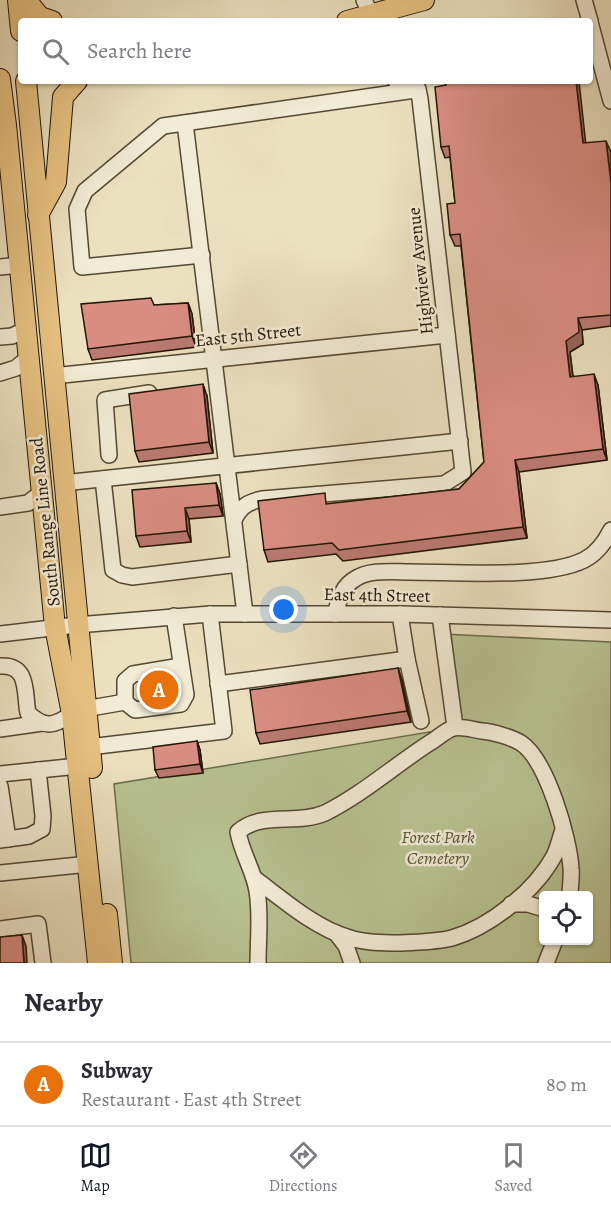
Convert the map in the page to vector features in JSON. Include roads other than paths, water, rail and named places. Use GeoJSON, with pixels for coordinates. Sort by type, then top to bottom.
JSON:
{"type":"FeatureCollection","features":[{"type":"Feature","properties":{"kind":"main road"},"geometry":{"type":"LineString","coordinates":[[18,0],[20,18]]}},
{"type":"Feature","properties":{"kind":"main road"},"geometry":{"type":"LineString","coordinates":[[26,0],[43,18]]}},
{"type":"Feature","properties":{"kind":"main road"},"geometry":{"type":"LineString","coordinates":[[355,18],[370,12],[424,0]]}},
{"type":"Feature","properties":{"kind":"main road"},"geometry":{"type":"LineString","coordinates":[[0,78],[18,75]]}},
{"type":"Feature","properties":{"kind":"main road","name":"South Range Line Road"},"geometry":{"type":"LineString","coordinates":[[0,78],[55,627],[90,747],[112,963]]}},
{"type":"Feature","properties":{"kind":"main road","name":"South Range Line Road"},"geometry":{"type":"LineString","coordinates":[[26,84],[77,624],[78,766],[98,963]]}},
{"type":"Feature","properties":{"kind":"main road"},"geometry":{"type":"LineString","coordinates":[[38,215],[56,182],[63,97],[74,84]]}},
{"type":"Feature","properties":{"kind":"street"},"geometry":{"type":"LineString","coordinates":[[584,0],[589,18]]}},
{"type":"Feature","properties":{"kind":"street"},"geometry":{"type":"LineString","coordinates":[[593,33],[611,101]]}},
{"type":"Feature","properties":{"kind":"street"},"geometry":{"type":"LineString","coordinates":[[404,84],[418,89]]}},
{"type":"Feature","properties":{"kind":"street"},"geometry":{"type":"LineString","coordinates":[[202,255],[82,267],[77,209],[85,191],[163,126],[418,89]]}},
{"type":"Feature","properties":{"kind":"street","name":"Highview Avenue"},"geometry":{"type":"LineString","coordinates":[[234,520],[239,509],[262,499],[444,484],[463,472],[418,89]]}},
{"type":"Feature","properties":{"kind":"street"},"geometry":{"type":"LineString","coordinates":[[185,123],[214,358],[212,384],[227,465],[245,614]]}},
{"type":"Feature","properties":{"kind":"street"},"geometry":{"type":"LineString","coordinates":[[0,267],[20,265]]}},
{"type":"Feature","properties":{"kind":"street"},"geometry":{"type":"LineString","coordinates":[[0,337],[12,336],[26,330]]}},
{"type":"Feature","properties":{"kind":"street","name":"East 5th Street"},"geometry":{"type":"LineString","coordinates":[[53,376],[447,335]]}},
{"type":"Feature","properties":{"kind":"street"},"geometry":{"type":"LineString","coordinates":[[0,373],[16,368],[29,357]]}},
{"type":"Feature","properties":{"kind":"street"},"geometry":{"type":"LineString","coordinates":[[109,455],[105,400],[161,392]]}},
{"type":"Feature","properties":{"kind":"street"},"geometry":{"type":"LineString","coordinates":[[63,483],[460,441]]}},
{"type":"Feature","properties":{"kind":"street"},"geometry":{"type":"LineString","coordinates":[[103,479],[114,570],[132,577],[239,564]]}},
{"type":"Feature","properties":{"kind":"street"},"geometry":{"type":"LineString","coordinates":[[0,507],[28,503],[41,493]]}},
{"type":"Feature","properties":{"kind":"street"},"geometry":{"type":"LineString","coordinates":[[335,614],[346,587],[354,579],[363,575],[396,572],[507,572],[555,569],[586,560],[606,540],[611,530]]}},
{"type":"Feature","properties":{"kind":"street"},"geometry":{"type":"LineString","coordinates":[[90,747],[224,731],[210,614]]}},
{"type":"Feature","properties":{"kind":"street","name":"East 4th Street"},"geometry":{"type":"LineString","coordinates":[[0,634],[77,624],[210,614],[400,614],[611,620]]}},
{"type":"Feature","properties":{"kind":"street"},"geometry":{"type":"LineString","coordinates":[[400,614],[421,721]]}},
{"type":"Feature","properties":{"kind":"street"},"geometry":{"type":"LineString","coordinates":[[440,615],[454,728]]}},
{"type":"Feature","properties":{"kind":"street"},"geometry":{"type":"LineString","coordinates":[[125,702],[135,710],[181,704],[186,695],[174,616]]}},
{"type":"Feature","properties":{"kind":"street"},"geometry":{"type":"LineString","coordinates":[[218,684],[407,659]]}},
{"type":"Feature","properties":{"kind":"street"},"geometry":{"type":"LineString","coordinates":[[0,666],[18,670],[24,679],[28,713],[42,723],[49,725],[61,722],[79,712],[125,702]]}},
{"type":"Feature","properties":{"kind":"street"},"geometry":{"type":"LineString","coordinates":[[125,702],[125,681],[134,675],[181,666]]}},
{"type":"Feature","properties":{"kind":"street"},"geometry":{"type":"LineString","coordinates":[[0,729],[42,723]]}},
{"type":"Feature","properties":{"kind":"street"},"geometry":{"type":"LineString","coordinates":[[258,963],[257,891],[254,878],[241,849],[238,832],[246,824],[257,821],[306,818],[323,813],[361,793],[400,762],[454,728],[489,732],[521,743],[540,766],[551,789],[563,830],[571,868],[570,891]]}},
{"type":"Feature","properties":{"kind":"street"},"geometry":{"type":"LineString","coordinates":[[0,774],[78,766]]}},
{"type":"Feature","properties":{"kind":"street"},"geometry":{"type":"LineString","coordinates":[[0,786],[4,839],[29,836],[42,829],[43,816],[38,770]]}},
{"type":"Feature","properties":{"kind":"street"},"geometry":{"type":"LineString","coordinates":[[254,878],[320,925],[345,937],[370,943],[424,942],[451,938],[481,926],[512,904],[541,875],[555,855],[563,830]]}},
{"type":"Feature","properties":{"kind":"street"},"geometry":{"type":"LineString","coordinates":[[0,873],[89,864]]}},
{"type":"Feature","properties":{"kind":"street"},"geometry":{"type":"LineString","coordinates":[[512,904],[528,904],[539,908]]}},
{"type":"Feature","properties":{"kind":"street"},"geometry":{"type":"LineString","coordinates":[[0,929],[39,924],[43,963]]}},
{"type":"Feature","properties":{"kind":"street"},"geometry":{"type":"LineString","coordinates":[[336,933],[345,946],[352,963]]}},
{"type":"Feature","properties":{"kind":"street"},"geometry":{"type":"LineString","coordinates":[[546,963],[553,945]]}},
{"type":"Feature","properties":{"kind":"place","name":"Subway"},"geometry":{"type":"Point","coordinates":[159,690]}},
{"type":"Feature","properties":{"kind":"park label","name":"Forest Park Cemetery"},"geometry":{"type":"Point","coordinates":[438,847]}}]}
